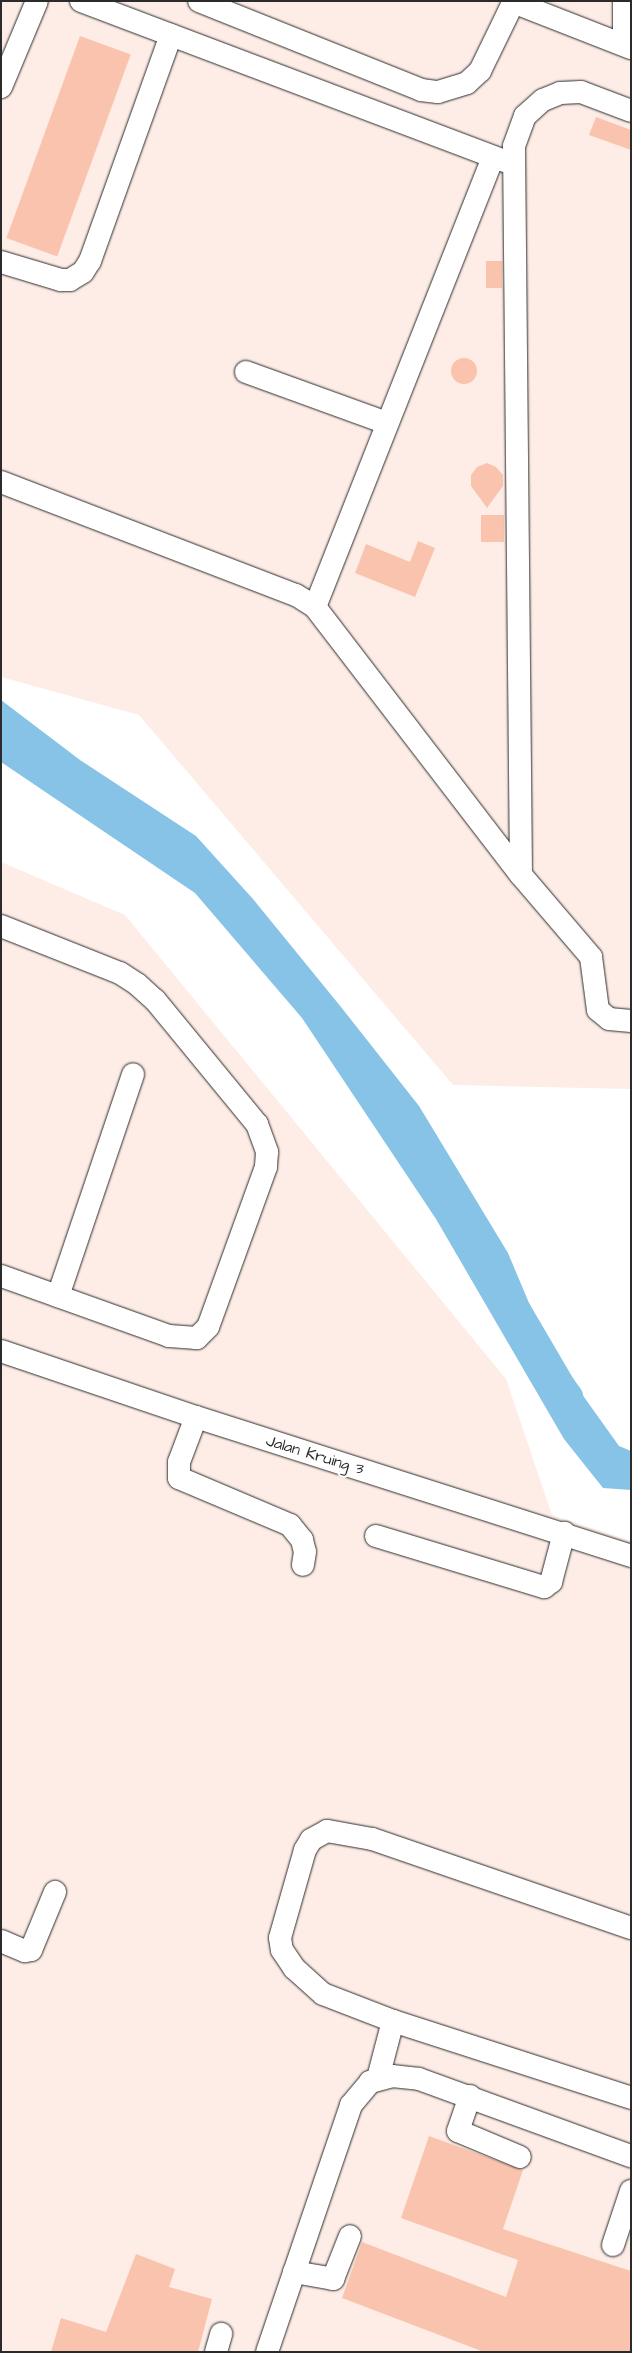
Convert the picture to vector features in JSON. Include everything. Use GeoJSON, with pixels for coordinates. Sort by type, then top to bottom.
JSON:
{"type":"FeatureCollection","features":[{"type":"Feature","properties":{"kind":"street"},"geometry":{"type":"LineString","coordinates":[[1,87],[37,1]]}},
{"type":"Feature","properties":{"kind":"street"},"geometry":{"type":"LineString","coordinates":[[81,1],[503,161]]}},
{"type":"Feature","properties":{"kind":"street"},"geometry":{"type":"LineString","coordinates":[[199,1],[421,90],[438,92],[467,83],[480,71],[514,2],[631,46]]}},
{"type":"Feature","properties":{"kind":"street"},"geometry":{"type":"LineString","coordinates":[[624,1],[624,32],[631,46]]}},
{"type":"Feature","properties":{"kind":"street"},"geometry":{"type":"LineString","coordinates":[[1,262],[61,280],[70,280],[83,272],[90,260],[171,35]]}},
{"type":"Feature","properties":{"kind":"street"},"geometry":{"type":"LineString","coordinates":[[315,607],[387,423],[520,124],[543,100],[560,93],[581,92],[631,111]]}},
{"type":"Feature","properties":{"kind":"street"},"geometry":{"type":"LineString","coordinates":[[503,161],[521,875]]}},
{"type":"Feature","properties":{"kind":"street"},"geometry":{"type":"LineString","coordinates":[[246,372],[387,423]]}},
{"type":"Feature","properties":{"kind":"street"},"geometry":{"type":"LineString","coordinates":[[1,482],[296,595],[315,607],[521,875],[591,958],[598,1010],[609,1019],[631,1021]]}},
{"type":"Feature","properties":{"kind":"street"},"geometry":{"type":"LineString","coordinates":[[1,926],[120,973],[137,984],[155,1000],[257,1124],[266,1152],[266,1167],[208,1327],[202,1335],[190,1339],[169,1336],[1,1276]]}},
{"type":"Feature","properties":{"kind":"street"},"geometry":{"type":"LineString","coordinates":[[58,1296],[133,1074]]}},
{"type":"Feature","properties":{"kind":"street","name":"Jalan Kruing 3"},"geometry":{"type":"LineString","coordinates":[[1,1350],[196,1417],[564,1533],[631,1556]]}},
{"type":"Feature","properties":{"kind":"street"},"geometry":{"type":"LineString","coordinates":[[196,1417],[179,1462],[179,1478],[290,1524],[302,1540],[305,1552],[303,1565]]}},
{"type":"Feature","properties":{"kind":"street"},"geometry":{"type":"LineString","coordinates":[[376,1536],[544,1587],[551,1582],[564,1533]]}},
{"type":"Feature","properties":{"kind":"street"},"geometry":{"type":"LineString","coordinates":[[631,1928],[372,1839],[347,1833],[319,1834],[311,1840],[305,1850],[283,1927],[282,1950],[310,1984],[323,1994],[393,2021],[631,2098]]}},
{"type":"Feature","properties":{"kind":"street"},"geometry":{"type":"LineString","coordinates":[[1,1941],[25,1952],[31,1950],[55,1892]]}},
{"type":"Feature","properties":{"kind":"street"},"geometry":{"type":"LineString","coordinates":[[378,2078],[393,2021]]}},
{"type":"Feature","properties":{"kind":"street"},"geometry":{"type":"LineString","coordinates":[[267,2352],[351,2105],[360,2092],[378,2078],[406,2076],[470,2096],[631,2156]]}},
{"type":"Feature","properties":{"kind":"street"},"geometry":{"type":"LineString","coordinates":[[470,2096],[458,2131],[520,2157]]}},
{"type":"Feature","properties":{"kind":"street"},"geometry":{"type":"LineString","coordinates":[[614,2245],[631,2191]]}},
{"type":"Feature","properties":{"kind":"street"},"geometry":{"type":"LineString","coordinates":[[294,2272],[333,2279],[350,2236]]}},
{"type":"Feature","properties":{"kind":"shaded area"},"geometry":{"type":"Polygon","coordinates":[[[1,1],[631,1],[631,1089],[453,1085],[139,715],[1,677],[1,1]]]}},
{"type":"Feature","properties":{"kind":"shaded area"},"geometry":{"type":"Polygon","coordinates":[[[1,862],[125,915],[506,1379],[552,1515],[631,1541],[631,2352],[1,2352],[1,862]]]}},
{"type":"Feature","properties":{"kind":"water"},"geometry":{"type":"Polygon","coordinates":[[[1,700],[80,760],[196,836],[253,899],[341,1007],[419,1106],[508,1253],[529,1303],[584,1397],[619,1446],[631,1451],[631,1490],[603,1488],[564,1439],[436,1219],[302,1018],[195,893],[1,762],[1,700]]]}},
{"type":"Feature","properties":{"kind":"building"},"geometry":{"type":"Polygon","coordinates":[[[80,36],[131,54],[57,257],[6,238],[80,36]]]}},
{"type":"Feature","properties":{"kind":"building"},"geometry":{"type":"Polygon","coordinates":[[[596,117],[631,130],[631,150],[589,135],[596,117]]]}},
{"type":"Feature","properties":{"kind":"building"},"geometry":{"type":"Polygon","coordinates":[[[486,261],[502,261],[502,288],[486,288],[486,261]]]}},
{"type":"Feature","properties":{"kind":"building"},"geometry":{"type":"Polygon","coordinates":[[[464,358],[473,362],[477,371],[473,380],[464,384],[455,380],[451,371],[455,362],[464,358]]]}},
{"type":"Feature","properties":{"kind":"building"},"geometry":{"type":"Polygon","coordinates":[[[487,463],[496,467],[503,475],[503,486],[487,508],[471,486],[471,475],[477,467],[487,463]]]}},
{"type":"Feature","properties":{"kind":"building"},"geometry":{"type":"Polygon","coordinates":[[[481,515],[504,515],[504,542],[481,542],[481,515]]]}},
{"type":"Feature","properties":{"kind":"building"},"geometry":{"type":"Polygon","coordinates":[[[418,541],[435,548],[415,597],[355,573],[366,544],[410,562],[418,541]]]}},
{"type":"Feature","properties":{"kind":"building"},"geometry":{"type":"Polygon","coordinates":[[[429,2136],[523,2170],[503,2229],[631,2271],[631,2352],[484,2352],[342,2298],[362,2242],[506,2297],[518,2260],[401,2218],[429,2136]]]}},
{"type":"Feature","properties":{"kind":"building"},"geometry":{"type":"Polygon","coordinates":[[[136,2254],[175,2269],[169,2287],[212,2299],[198,2352],[51,2352],[61,2318],[106,2332],[136,2254]]]}},
{"type":"Feature","properties":{"kind":"waterway"},"geometry":{"type":"LineString","coordinates":[[423,1142],[547,1368],[568,1397]]}}]}
